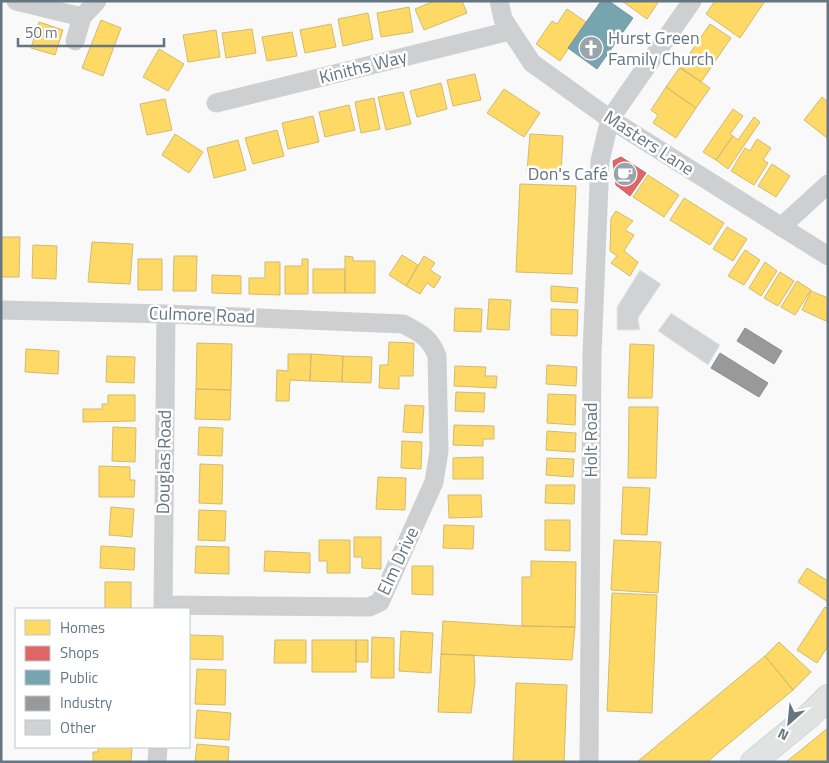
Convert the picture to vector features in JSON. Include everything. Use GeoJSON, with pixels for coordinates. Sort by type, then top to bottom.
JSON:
{"type":"FeatureCollection","features":[{"type":"Feature","properties":{"kind":"main road"},"geometry":{"type":"LineString","coordinates":[[753,762],[808,717],[828,697]]}},
{"type":"Feature","properties":{"kind":"street"},"geometry":{"type":"LineString","coordinates":[[16,1],[82,17]]}},
{"type":"Feature","properties":{"kind":"street"},"geometry":{"type":"LineString","coordinates":[[75,41],[82,17],[97,1]]}},
{"type":"Feature","properties":{"kind":"street","name":"Masters Lane"},"geometry":{"type":"LineString","coordinates":[[500,1],[503,19],[532,63],[610,119],[828,256]]}},
{"type":"Feature","properties":{"kind":"street"},"geometry":{"type":"LineString","coordinates":[[610,119],[692,1]]}},
{"type":"Feature","properties":{"kind":"street","name":"Kiniths Way"},"geometry":{"type":"LineString","coordinates":[[216,103],[510,31]]}},
{"type":"Feature","properties":{"kind":"street","name":"Holt Road"},"geometry":{"type":"LineString","coordinates":[[589,762],[592,354],[600,160],[610,119]]}},
{"type":"Feature","properties":{"kind":"street"},"geometry":{"type":"LineString","coordinates":[[781,226],[828,184]]}},
{"type":"Feature","properties":{"kind":"street","name":"Culmore Road"},"geometry":{"type":"LineString","coordinates":[[1,310],[166,314],[403,324]]}},
{"type":"Feature","properties":{"kind":"street","name":"Douglas Road"},"geometry":{"type":"LineString","coordinates":[[163,607],[166,314]]}},
{"type":"Feature","properties":{"kind":"street","name":"Elm Drive"},"geometry":{"type":"LineString","coordinates":[[163,607],[369,607],[380,602],[434,482],[439,451],[437,356],[425,336],[403,324]]}},
{"type":"Feature","properties":{"kind":"street"},"geometry":{"type":"LineString","coordinates":[[157,762],[158,748]]}},
{"type":"Feature","properties":{"kind":"building: Homes"},"geometry":{"type":"Polygon","coordinates":[[[434,1],[462,1],[467,13],[424,30],[415,9],[434,1]]]}},
{"type":"Feature","properties":{"kind":"building: Homes"},"geometry":{"type":"Polygon","coordinates":[[[622,1],[659,1],[647,19],[622,1]]]}},
{"type":"Feature","properties":{"kind":"building: Homes"},"geometry":{"type":"Polygon","coordinates":[[[715,1],[765,1],[740,38],[706,14],[715,1]]]}},
{"type":"Feature","properties":{"kind":"building: Homes"},"geometry":{"type":"Polygon","coordinates":[[[409,7],[413,32],[381,37],[377,13],[409,7]]]}},
{"type":"Feature","properties":{"kind":"building: Homes"},"geometry":{"type":"Polygon","coordinates":[[[567,9],[586,22],[560,61],[536,44],[552,21],[557,24],[567,9]]]}},
{"type":"Feature","properties":{"kind":"building: Homes"},"geometry":{"type":"Polygon","coordinates":[[[368,13],[373,39],[343,46],[338,19],[368,13]]]}},
{"type":"Feature","properties":{"kind":"building: Homes"},"geometry":{"type":"Polygon","coordinates":[[[101,20],[121,28],[103,76],[82,68],[101,20]]]}},
{"type":"Feature","properties":{"kind":"building: Homes"},"geometry":{"type":"Polygon","coordinates":[[[39,22],[63,30],[55,55],[31,48],[39,22]]]}},
{"type":"Feature","properties":{"kind":"building: Homes"},"geometry":{"type":"Polygon","coordinates":[[[331,24],[336,47],[305,53],[300,30],[331,24]]]}},
{"type":"Feature","properties":{"kind":"building: Homes"},"geometry":{"type":"Polygon","coordinates":[[[710,24],[731,38],[701,82],[680,68],[710,24]]]}},
{"type":"Feature","properties":{"kind":"building: Homes"},"geometry":{"type":"Polygon","coordinates":[[[252,29],[256,53],[226,58],[222,33],[252,29]]]}},
{"type":"Feature","properties":{"kind":"building: Homes"},"geometry":{"type":"Polygon","coordinates":[[[216,30],[220,57],[188,62],[183,35],[216,30]]]}},
{"type":"Feature","properties":{"kind":"building: Homes"},"geometry":{"type":"Polygon","coordinates":[[[292,32],[297,56],[267,61],[262,37],[292,32]]]}},
{"type":"Feature","properties":{"kind":"building: Homes"},"geometry":{"type":"Polygon","coordinates":[[[159,49],[184,64],[168,91],[143,77],[159,49]]]}},
{"type":"Feature","properties":{"kind":"building: Homes"},"geometry":{"type":"Polygon","coordinates":[[[680,67],[710,88],[696,108],[666,87],[680,67]]]}},
{"type":"Feature","properties":{"kind":"building: Homes"},"geometry":{"type":"Polygon","coordinates":[[[475,74],[481,100],[453,106],[447,80],[475,74]]]}},
{"type":"Feature","properties":{"kind":"building: Homes"},"geometry":{"type":"Polygon","coordinates":[[[441,83],[447,109],[417,117],[410,91],[441,83]]]}},
{"type":"Feature","properties":{"kind":"building: Homes"},"geometry":{"type":"Polygon","coordinates":[[[666,87],[696,108],[676,138],[653,123],[658,115],[651,110],[666,87]]]}},
{"type":"Feature","properties":{"kind":"building: Homes"},"geometry":{"type":"Polygon","coordinates":[[[504,89],[540,113],[524,137],[487,113],[504,89]]]}},
{"type":"Feature","properties":{"kind":"building: Homes"},"geometry":{"type":"Polygon","coordinates":[[[403,92],[411,124],[386,130],[378,97],[403,92]]]}},
{"type":"Feature","properties":{"kind":"building: Homes"},"geometry":{"type":"Polygon","coordinates":[[[822,97],[828,102],[827,138],[804,120],[822,97]]]}},
{"type":"Feature","properties":{"kind":"building: Homes"},"geometry":{"type":"Polygon","coordinates":[[[374,98],[380,129],[361,133],[355,102],[374,98]]]}},
{"type":"Feature","properties":{"kind":"building: Homes"},"geometry":{"type":"Polygon","coordinates":[[[165,99],[172,130],[147,135],[140,104],[165,99]]]}},
{"type":"Feature","properties":{"kind":"building: Homes"},"geometry":{"type":"Polygon","coordinates":[[[349,105],[355,130],[325,137],[319,112],[349,105]]]}},
{"type":"Feature","properties":{"kind":"building: Homes"},"geometry":{"type":"Polygon","coordinates":[[[733,109],[743,116],[730,134],[733,136],[716,160],[703,152],[733,109]]]}},
{"type":"Feature","properties":{"kind":"building: Homes"},"geometry":{"type":"Polygon","coordinates":[[[313,116],[319,142],[288,149],[282,123],[313,116]]]}},
{"type":"Feature","properties":{"kind":"building: Homes"},"geometry":{"type":"Polygon","coordinates":[[[754,117],[760,122],[728,169],[716,160],[733,136],[738,140],[754,117]]]}},
{"type":"Feature","properties":{"kind":"building: Homes"},"geometry":{"type":"Polygon","coordinates":[[[277,130],[284,156],[253,164],[245,138],[277,130]]]}},
{"type":"Feature","properties":{"kind":"building: Homes"},"geometry":{"type":"Polygon","coordinates":[[[175,134],[203,152],[189,173],[162,155],[175,134]]]}},
{"type":"Feature","properties":{"kind":"building: Homes"},"geometry":{"type":"Polygon","coordinates":[[[530,134],[563,136],[561,174],[527,172],[530,134]]]}},
{"type":"Feature","properties":{"kind":"building: Homes"},"geometry":{"type":"Polygon","coordinates":[[[757,139],[771,148],[763,160],[768,163],[754,185],[731,171],[745,148],[750,151],[757,139]]]}},
{"type":"Feature","properties":{"kind":"building: Homes"},"geometry":{"type":"Polygon","coordinates":[[[238,140],[246,170],[214,178],[207,148],[238,140]]]}},
{"type":"Feature","properties":{"kind":"building: Homes"},"geometry":{"type":"Polygon","coordinates":[[[772,164],[790,176],[776,197],[758,186],[772,164]]]}},
{"type":"Feature","properties":{"kind":"building: Homes"},"geometry":{"type":"Polygon","coordinates":[[[648,175],[679,195],[664,217],[633,197],[648,175]]]}},
{"type":"Feature","properties":{"kind":"building: Homes"},"geometry":{"type":"Polygon","coordinates":[[[520,184],[576,186],[572,274],[516,272],[520,184]]]}},
{"type":"Feature","properties":{"kind":"building: Homes"},"geometry":{"type":"Polygon","coordinates":[[[684,198],[724,223],[710,245],[670,220],[684,198]]]}},
{"type":"Feature","properties":{"kind":"building: Homes"},"geometry":{"type":"Polygon","coordinates":[[[616,211],[633,221],[625,230],[634,235],[624,251],[638,262],[630,276],[611,263],[617,256],[610,251],[611,218],[616,211]]]}},
{"type":"Feature","properties":{"kind":"building: Homes"},"geometry":{"type":"Polygon","coordinates":[[[727,227],[747,239],[733,261],[713,249],[727,227]]]}},
{"type":"Feature","properties":{"kind":"building: Homes"},"geometry":{"type":"Polygon","coordinates":[[[1,237],[20,237],[19,277],[1,277],[1,237]]]}},
{"type":"Feature","properties":{"kind":"building: Homes"},"geometry":{"type":"Polygon","coordinates":[[[92,242],[133,244],[130,284],[88,282],[92,242]]]}},
{"type":"Feature","properties":{"kind":"building: Homes"},"geometry":{"type":"Polygon","coordinates":[[[33,245],[57,246],[56,279],[32,278],[33,245]]]}},
{"type":"Feature","properties":{"kind":"building: Homes"},"geometry":{"type":"Polygon","coordinates":[[[745,250],[760,260],[744,285],[728,276],[745,250]]]}},
{"type":"Feature","properties":{"kind":"building: Homes"},"geometry":{"type":"Polygon","coordinates":[[[402,255],[418,265],[406,286],[389,275],[402,255]]]}},
{"type":"Feature","properties":{"kind":"building: Homes"},"geometry":{"type":"Polygon","coordinates":[[[174,256],[197,256],[196,291],[173,291],[174,256]]]}},
{"type":"Feature","properties":{"kind":"building: Homes"},"geometry":{"type":"Polygon","coordinates":[[[345,256],[353,257],[353,261],[375,261],[375,293],[345,293],[345,256]]]}},
{"type":"Feature","properties":{"kind":"building: Homes"},"geometry":{"type":"Polygon","coordinates":[[[424,256],[435,263],[430,270],[441,277],[434,288],[427,283],[420,294],[406,286],[424,256]]]}},
{"type":"Feature","properties":{"kind":"building: Homes"},"geometry":{"type":"Polygon","coordinates":[[[138,259],[162,259],[162,290],[138,290],[138,259]]]}},
{"type":"Feature","properties":{"kind":"building: Homes"},"geometry":{"type":"Polygon","coordinates":[[[302,259],[308,259],[308,294],[285,294],[285,266],[302,266],[302,259]]]}},
{"type":"Feature","properties":{"kind":"building: Homes"},"geometry":{"type":"Polygon","coordinates":[[[265,262],[280,262],[280,295],[249,294],[249,278],[265,278],[265,262]]]}},
{"type":"Feature","properties":{"kind":"building: Homes"},"geometry":{"type":"Polygon","coordinates":[[[765,262],[777,271],[761,296],[749,288],[765,262]]]}},
{"type":"Feature","properties":{"kind":"building: Homes"},"geometry":{"type":"Polygon","coordinates":[[[313,269],[345,269],[345,293],[313,293],[313,269]]]}},
{"type":"Feature","properties":{"kind":"building: Homes"},"geometry":{"type":"Polygon","coordinates":[[[780,272],[794,281],[778,306],[764,298],[780,272]]]}},
{"type":"Feature","properties":{"kind":"building: Homes"},"geometry":{"type":"Polygon","coordinates":[[[212,275],[241,276],[241,294],[212,293],[212,275]]]}},
{"type":"Feature","properties":{"kind":"building: Homes"},"geometry":{"type":"Polygon","coordinates":[[[797,281],[811,290],[795,315],[781,307],[797,281]]]}},
{"type":"Feature","properties":{"kind":"building: Homes"},"geometry":{"type":"Polygon","coordinates":[[[551,286],[578,288],[577,303],[551,301],[551,286]]]}},
{"type":"Feature","properties":{"kind":"building: Homes"},"geometry":{"type":"Polygon","coordinates":[[[811,291],[828,298],[828,322],[802,310],[811,291]]]}},
{"type":"Feature","properties":{"kind":"building: Homes"},"geometry":{"type":"Polygon","coordinates":[[[489,299],[511,300],[509,330],[487,329],[489,299]]]}},
{"type":"Feature","properties":{"kind":"building: Homes"},"geometry":{"type":"Polygon","coordinates":[[[455,308],[482,309],[481,332],[454,331],[455,308]]]}},
{"type":"Feature","properties":{"kind":"building: Homes"},"geometry":{"type":"Polygon","coordinates":[[[551,309],[578,310],[577,336],[551,335],[551,309]]]}},
{"type":"Feature","properties":{"kind":"building: Homes"},"geometry":{"type":"Polygon","coordinates":[[[389,342],[414,343],[413,376],[399,376],[399,389],[379,388],[380,365],[388,365],[389,342]]]}},
{"type":"Feature","properties":{"kind":"building: Homes"},"geometry":{"type":"Polygon","coordinates":[[[197,343],[232,344],[231,390],[196,389],[197,343]]]}},
{"type":"Feature","properties":{"kind":"building: Homes"},"geometry":{"type":"Polygon","coordinates":[[[630,344],[654,345],[652,398],[628,398],[630,344]]]}},
{"type":"Feature","properties":{"kind":"building: Homes"},"geometry":{"type":"Polygon","coordinates":[[[26,349],[59,351],[58,374],[25,372],[26,349]]]}},
{"type":"Feature","properties":{"kind":"building: Homes"},"geometry":{"type":"Polygon","coordinates":[[[288,354],[311,354],[310,381],[290,380],[289,401],[276,401],[277,370],[288,371],[288,354]]]}},
{"type":"Feature","properties":{"kind":"building: Homes"},"geometry":{"type":"Polygon","coordinates":[[[311,354],[343,356],[342,382],[310,381],[311,354]]]}},
{"type":"Feature","properties":{"kind":"building: Homes"},"geometry":{"type":"Polygon","coordinates":[[[107,356],[135,357],[134,383],[106,382],[107,356]]]}},
{"type":"Feature","properties":{"kind":"building: Homes"},"geometry":{"type":"Polygon","coordinates":[[[343,356],[372,357],[371,383],[342,382],[343,356]]]}},
{"type":"Feature","properties":{"kind":"building: Homes"},"geometry":{"type":"Polygon","coordinates":[[[547,365],[577,367],[576,386],[546,384],[547,365]]]}},
{"type":"Feature","properties":{"kind":"building: Homes"},"geometry":{"type":"Polygon","coordinates":[[[455,366],[486,367],[485,376],[497,376],[496,388],[454,386],[455,366]]]}},
{"type":"Feature","properties":{"kind":"building: Homes"},"geometry":{"type":"Polygon","coordinates":[[[196,389],[231,390],[230,420],[195,419],[196,389]]]}},
{"type":"Feature","properties":{"kind":"building: Homes"},"geometry":{"type":"Polygon","coordinates":[[[456,392],[485,393],[484,412],[455,411],[456,392]]]}},
{"type":"Feature","properties":{"kind":"building: Homes"},"geometry":{"type":"Polygon","coordinates":[[[548,394],[576,395],[575,425],[547,423],[548,394]]]}},
{"type":"Feature","properties":{"kind":"building: Homes"},"geometry":{"type":"Polygon","coordinates":[[[108,395],[135,395],[135,421],[83,422],[83,409],[102,409],[102,404],[108,404],[108,395]]]}},
{"type":"Feature","properties":{"kind":"building: Homes"},"geometry":{"type":"Polygon","coordinates":[[[405,405],[424,406],[422,433],[403,432],[405,405]]]}},
{"type":"Feature","properties":{"kind":"building: Homes"},"geometry":{"type":"Polygon","coordinates":[[[629,407],[658,407],[656,478],[628,478],[629,407]]]}},
{"type":"Feature","properties":{"kind":"building: Homes"},"geometry":{"type":"Polygon","coordinates":[[[454,425],[494,426],[494,439],[483,439],[483,446],[453,445],[454,425]]]}},
{"type":"Feature","properties":{"kind":"building: Homes"},"geometry":{"type":"Polygon","coordinates":[[[113,427],[136,428],[135,462],[112,461],[113,427]]]}},
{"type":"Feature","properties":{"kind":"building: Homes"},"geometry":{"type":"Polygon","coordinates":[[[199,427],[223,428],[222,456],[198,455],[199,427]]]}},
{"type":"Feature","properties":{"kind":"building: Homes"},"geometry":{"type":"Polygon","coordinates":[[[547,431],[576,433],[575,452],[546,450],[547,431]]]}},
{"type":"Feature","properties":{"kind":"building: Homes"},"geometry":{"type":"Polygon","coordinates":[[[402,441],[422,442],[421,469],[401,468],[402,441]]]}},
{"type":"Feature","properties":{"kind":"building: Homes"},"geometry":{"type":"Polygon","coordinates":[[[483,457],[483,479],[453,479],[453,458],[483,457]]]}},
{"type":"Feature","properties":{"kind":"building: Homes"},"geometry":{"type":"Polygon","coordinates":[[[547,458],[574,459],[573,477],[546,475],[547,458]]]}},
{"type":"Feature","properties":{"kind":"building: Homes"},"geometry":{"type":"Polygon","coordinates":[[[200,464],[223,465],[222,504],[199,503],[200,464]]]}},
{"type":"Feature","properties":{"kind":"building: Homes"},"geometry":{"type":"Polygon","coordinates":[[[99,466],[130,467],[130,480],[135,480],[134,497],[99,497],[99,466]]]}},
{"type":"Feature","properties":{"kind":"building: Homes"},"geometry":{"type":"Polygon","coordinates":[[[378,477],[406,478],[405,510],[376,509],[378,477]]]}},
{"type":"Feature","properties":{"kind":"building: Homes"},"geometry":{"type":"Polygon","coordinates":[[[546,485],[575,485],[574,504],[545,503],[546,485]]]}},
{"type":"Feature","properties":{"kind":"building: Homes"},"geometry":{"type":"Polygon","coordinates":[[[623,487],[650,488],[647,535],[621,534],[623,487]]]}},
{"type":"Feature","properties":{"kind":"building: Homes"},"geometry":{"type":"Polygon","coordinates":[[[448,495],[481,495],[482,517],[449,518],[448,495]]]}},
{"type":"Feature","properties":{"kind":"building: Homes"},"geometry":{"type":"Polygon","coordinates":[[[111,507],[134,509],[132,537],[109,535],[111,507]]]}},
{"type":"Feature","properties":{"kind":"building: Homes"},"geometry":{"type":"Polygon","coordinates":[[[199,510],[226,511],[225,541],[198,540],[199,510]]]}},
{"type":"Feature","properties":{"kind":"building: Homes"},"geometry":{"type":"Polygon","coordinates":[[[545,520],[570,520],[570,551],[545,550],[545,520]]]}},
{"type":"Feature","properties":{"kind":"building: Homes"},"geometry":{"type":"Polygon","coordinates":[[[444,525],[474,526],[473,549],[443,548],[444,525]]]}},
{"type":"Feature","properties":{"kind":"building: Homes"},"geometry":{"type":"Polygon","coordinates":[[[354,537],[381,537],[381,569],[362,568],[362,557],[354,557],[354,537]]]}},
{"type":"Feature","properties":{"kind":"building: Homes"},"geometry":{"type":"Polygon","coordinates":[[[319,540],[350,540],[350,573],[327,573],[327,561],[319,561],[319,540]]]}},
{"type":"Feature","properties":{"kind":"building: Homes"},"geometry":{"type":"Polygon","coordinates":[[[614,540],[661,542],[658,593],[611,590],[614,540]]]}},
{"type":"Feature","properties":{"kind":"building: Homes"},"geometry":{"type":"Polygon","coordinates":[[[101,546],[135,548],[134,570],[100,568],[101,546]]]}},
{"type":"Feature","properties":{"kind":"building: Homes"},"geometry":{"type":"Polygon","coordinates":[[[196,546],[229,547],[229,574],[195,573],[196,546]]]}},
{"type":"Feature","properties":{"kind":"building: Homes"},"geometry":{"type":"Polygon","coordinates":[[[265,551],[310,553],[310,573],[264,571],[265,551]]]}},
{"type":"Feature","properties":{"kind":"building: Homes"},"geometry":{"type":"Polygon","coordinates":[[[531,561],[576,562],[575,627],[522,626],[522,577],[531,577],[531,561]]]}},
{"type":"Feature","properties":{"kind":"building: Homes"},"geometry":{"type":"Polygon","coordinates":[[[412,566],[433,566],[433,595],[412,594],[412,566]]]}},
{"type":"Feature","properties":{"kind":"building: Homes"},"geometry":{"type":"Polygon","coordinates":[[[807,568],[828,581],[828,602],[798,582],[807,568]]]}},
{"type":"Feature","properties":{"kind":"building: Homes"},"geometry":{"type":"Polygon","coordinates":[[[105,582],[131,582],[131,608],[105,608],[105,582]]]}},
{"type":"Feature","properties":{"kind":"building: Homes"},"geometry":{"type":"Polygon","coordinates":[[[612,593],[657,595],[652,713],[607,711],[612,593]]]}},
{"type":"Feature","properties":{"kind":"building: Homes"},"geometry":{"type":"Polygon","coordinates":[[[825,607],[828,609],[828,646],[817,663],[797,650],[825,607]]]}},
{"type":"Feature","properties":{"kind":"building: Homes"},"geometry":{"type":"Polygon","coordinates":[[[443,621],[575,627],[572,660],[441,654],[443,621]]]}},
{"type":"Feature","properties":{"kind":"building: Homes"},"geometry":{"type":"Polygon","coordinates":[[[401,631],[433,633],[431,673],[399,671],[401,631]]]}},
{"type":"Feature","properties":{"kind":"building: Homes"},"geometry":{"type":"Polygon","coordinates":[[[190,635],[223,636],[223,660],[190,659],[190,635]]]}},
{"type":"Feature","properties":{"kind":"building: Homes"},"geometry":{"type":"Polygon","coordinates":[[[372,637],[394,638],[394,678],[371,678],[372,637]]]}},
{"type":"Feature","properties":{"kind":"building: Homes"},"geometry":{"type":"Polygon","coordinates":[[[275,640],[306,640],[306,663],[274,663],[275,640]]]}},
{"type":"Feature","properties":{"kind":"building: Homes"},"geometry":{"type":"Polygon","coordinates":[[[312,640],[356,640],[356,672],[312,672],[312,640]]]}},
{"type":"Feature","properties":{"kind":"building: Homes"},"geometry":{"type":"Polygon","coordinates":[[[356,640],[368,640],[368,662],[356,662],[356,640]]]}},
{"type":"Feature","properties":{"kind":"building: Homes"},"geometry":{"type":"Polygon","coordinates":[[[779,642],[811,672],[793,690],[765,656],[779,642]]]}},
{"type":"Feature","properties":{"kind":"building: Homes"},"geometry":{"type":"Polygon","coordinates":[[[441,654],[474,655],[475,682],[471,713],[438,712],[441,654]]]}},
{"type":"Feature","properties":{"kind":"building: Homes"},"geometry":{"type":"Polygon","coordinates":[[[765,656],[793,690],[707,762],[637,762],[765,656]]]}},
{"type":"Feature","properties":{"kind":"building: Homes"},"geometry":{"type":"Polygon","coordinates":[[[197,669],[226,670],[225,705],[195,704],[197,669]]]}},
{"type":"Feature","properties":{"kind":"building: Homes"},"geometry":{"type":"Polygon","coordinates":[[[516,683],[567,685],[564,762],[513,762],[516,683]]]}},
{"type":"Feature","properties":{"kind":"building: Homes"},"geometry":{"type":"Polygon","coordinates":[[[197,710],[231,713],[229,740],[195,738],[197,710]]]}},
{"type":"Feature","properties":{"kind":"building: Homes"},"geometry":{"type":"Polygon","coordinates":[[[828,728],[828,760],[826,762],[786,762],[828,728]]]}},
{"type":"Feature","properties":{"kind":"building: Homes"},"geometry":{"type":"Polygon","coordinates":[[[197,744],[229,747],[228,762],[195,762],[197,744]]]}},
{"type":"Feature","properties":{"kind":"building: Homes"},"geometry":{"type":"Polygon","coordinates":[[[98,748],[132,748],[131,762],[93,762],[93,752],[98,752],[98,748]]]}},
{"type":"Feature","properties":{"kind":"building: Shops"},"geometry":{"type":"Polygon","coordinates":[[[621,157],[646,173],[630,196],[616,185],[613,161],[621,157]]]}},
{"type":"Feature","properties":{"kind":"building: Public"},"geometry":{"type":"Polygon","coordinates":[[[601,1],[609,1],[633,18],[597,69],[568,48],[601,1]]]}},
{"type":"Feature","properties":{"kind":"building: Industry"},"geometry":{"type":"Polygon","coordinates":[[[745,328],[782,351],[774,364],[737,341],[745,328]]]}},
{"type":"Feature","properties":{"kind":"building: Industry"},"geometry":{"type":"Polygon","coordinates":[[[720,353],[768,383],[759,397],[711,368],[720,353]]]}},
{"type":"Feature","properties":{"kind":"building: Other"},"geometry":{"type":"Polygon","coordinates":[[[640,270],[661,284],[638,318],[640,330],[617,330],[617,307],[640,270]]]}},
{"type":"Feature","properties":{"kind":"building: Other"},"geometry":{"type":"Polygon","coordinates":[[[671,313],[720,345],[708,365],[658,331],[671,313]]]}},
{"type":"Feature","properties":{"kind":"place","name":"Hurst Green Family Church"},"geometry":{"type":"Point","coordinates":[591,48]}},
{"type":"Feature","properties":{"kind":"place","name":"Don's Café"},"geometry":{"type":"Point","coordinates":[625,174]}}]}
